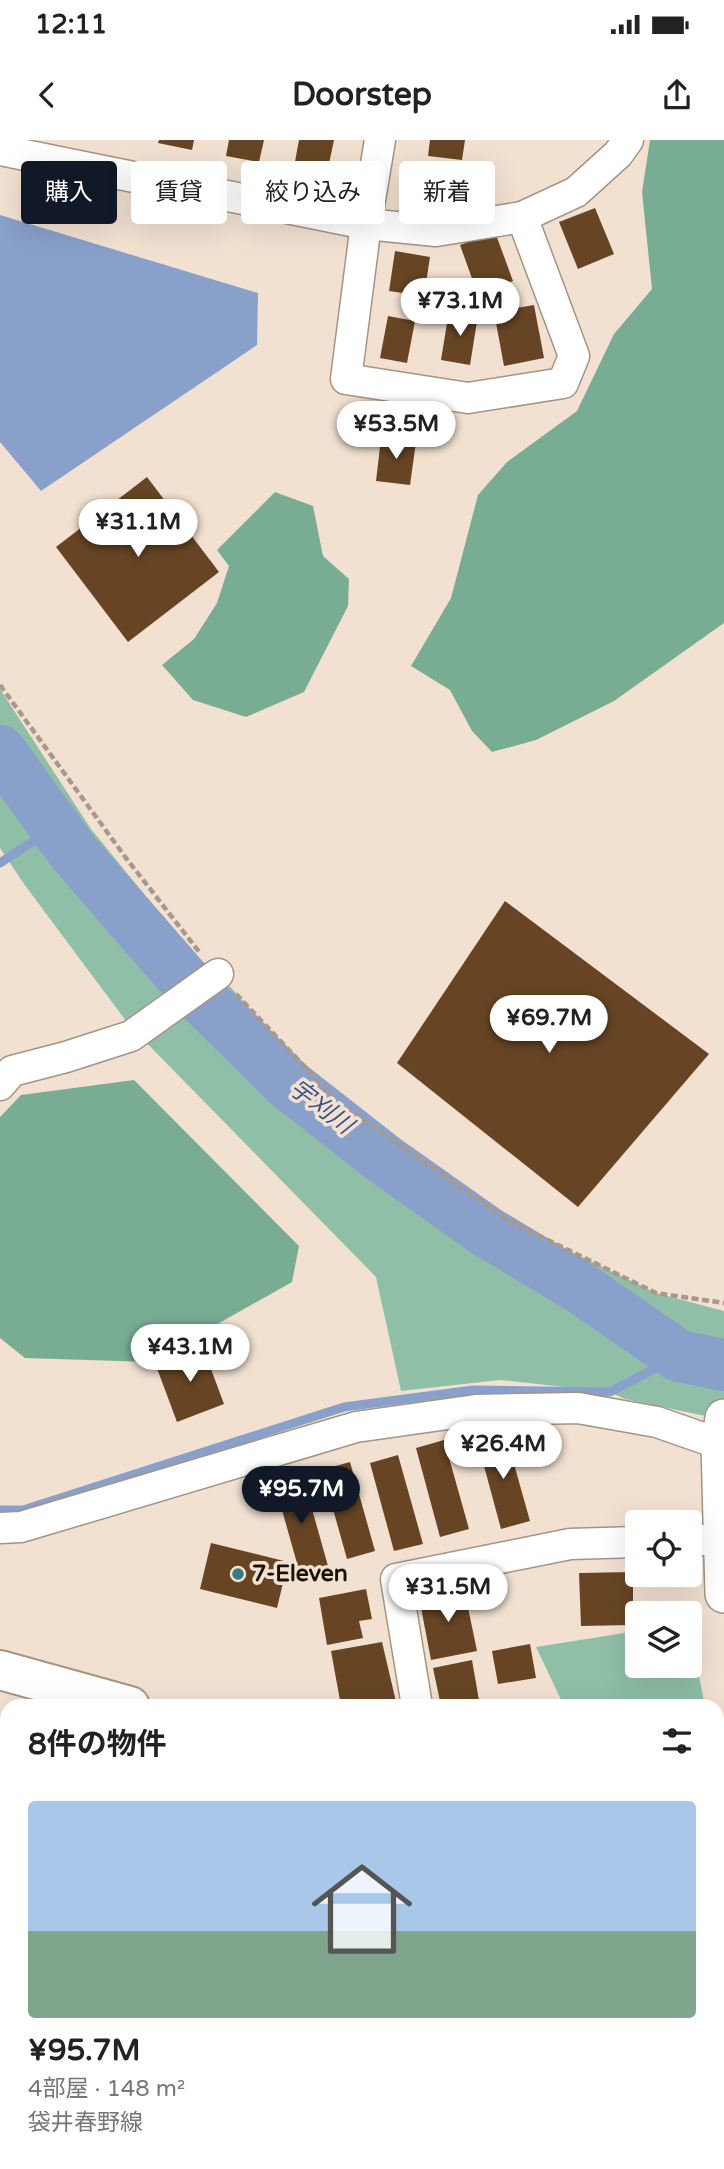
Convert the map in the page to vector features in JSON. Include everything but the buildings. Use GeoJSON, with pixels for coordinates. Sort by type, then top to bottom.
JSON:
{"type":"FeatureCollection","features":[{"type":"Feature","properties":{"kind":"main road"},"geometry":{"type":"LineString","coordinates":[[0,1670],[105,1699]]}},
{"type":"Feature","properties":{"kind":"street"},"geometry":{"type":"LineString","coordinates":[[376,161],[380,140]]}},
{"type":"Feature","properties":{"kind":"street"},"geometry":{"type":"LineString","coordinates":[[522,217],[574,356],[563,383],[468,398],[346,379],[366,224],[436,231],[522,217],[576,192],[617,145]]}},
{"type":"Feature","properties":{"kind":"street"},"geometry":{"type":"LineString","coordinates":[[0,150],[241,199]]}},
{"type":"Feature","properties":{"kind":"street"},"geometry":{"type":"LineString","coordinates":[[0,1085],[12,1071],[131,1036],[218,974]]}},
{"type":"Feature","properties":{"kind":"street"},"geometry":{"type":"LineString","coordinates":[[0,1528],[21,1527],[356,1427],[476,1410],[578,1408],[722,1431],[706,1540],[724,1594]]}},
{"type":"Feature","properties":{"kind":"street"},"geometry":{"type":"LineString","coordinates":[[416,1699],[396,1579],[570,1544],[625,1542]]}},
{"type":"Feature","properties":{"kind":"path"},"geometry":{"type":"LineString","coordinates":[[0,684],[40,743],[148,888],[218,974],[338,1102],[511,1222],[656,1293],[724,1303]]}},
{"type":"Feature","properties":{"kind":"green space"},"geometry":{"type":"Polygon","coordinates":[[[650,140],[724,140],[724,623],[614,701],[536,740],[492,752],[472,731],[450,690],[411,666],[451,598],[478,495],[507,462],[577,411],[614,334],[652,289],[642,192],[650,140]]]}},
{"type":"Feature","properties":{"kind":"green space"},"geometry":{"type":"Polygon","coordinates":[[[275,492],[313,506],[323,556],[349,579],[348,606],[304,692],[246,717],[193,700],[162,665],[194,639],[217,603],[229,566],[217,550],[275,492]]]}},
{"type":"Feature","properties":{"kind":"green space"},"geometry":{"type":"Polygon","coordinates":[[[0,689],[91,829],[192,953],[218,974],[338,1102],[511,1222],[656,1293],[724,1311],[724,1420],[625,1399],[610,1392],[500,1380],[401,1391],[376,1277],[129,1025],[0,848],[0,689]]]}},
{"type":"Feature","properties":{"kind":"green space"},"geometry":{"type":"Polygon","coordinates":[[[134,1080],[299,1246],[292,1282],[150,1362],[25,1358],[0,1338],[0,1117],[21,1095],[134,1080]]]}},
{"type":"Feature","properties":{"kind":"green space"},"geometry":{"type":"Polygon","coordinates":[[[625,1633],[625,1678],[699,1678],[704,1699],[561,1699],[536,1647],[625,1633]]]}},
{"type":"Feature","properties":{"kind":"water"},"geometry":{"type":"Polygon","coordinates":[[[0,215],[21,221],[21,224],[30,224],[258,293],[257,345],[41,491],[0,442],[0,215]]]}},
{"type":"Feature","properties":{"kind":"waterway","name":"宇刈川"},"geometry":{"type":"LineString","coordinates":[[0,751],[74,853],[194,991],[288,1084],[385,1160],[487,1232],[582,1289],[679,1356],[724,1365]]}},
{"type":"Feature","properties":{"kind":"waterway"},"geometry":{"type":"LineString","coordinates":[[0,863],[55,827]]}},
{"type":"Feature","properties":{"kind":"waterway"},"geometry":{"type":"LineString","coordinates":[[0,1510],[23,1510],[344,1407],[473,1390],[610,1392],[679,1356]]}},
{"type":"Feature","properties":{"kind":"place","name":"7-Eleven"},"geometry":{"type":"Point","coordinates":[238,1574]}}]}
